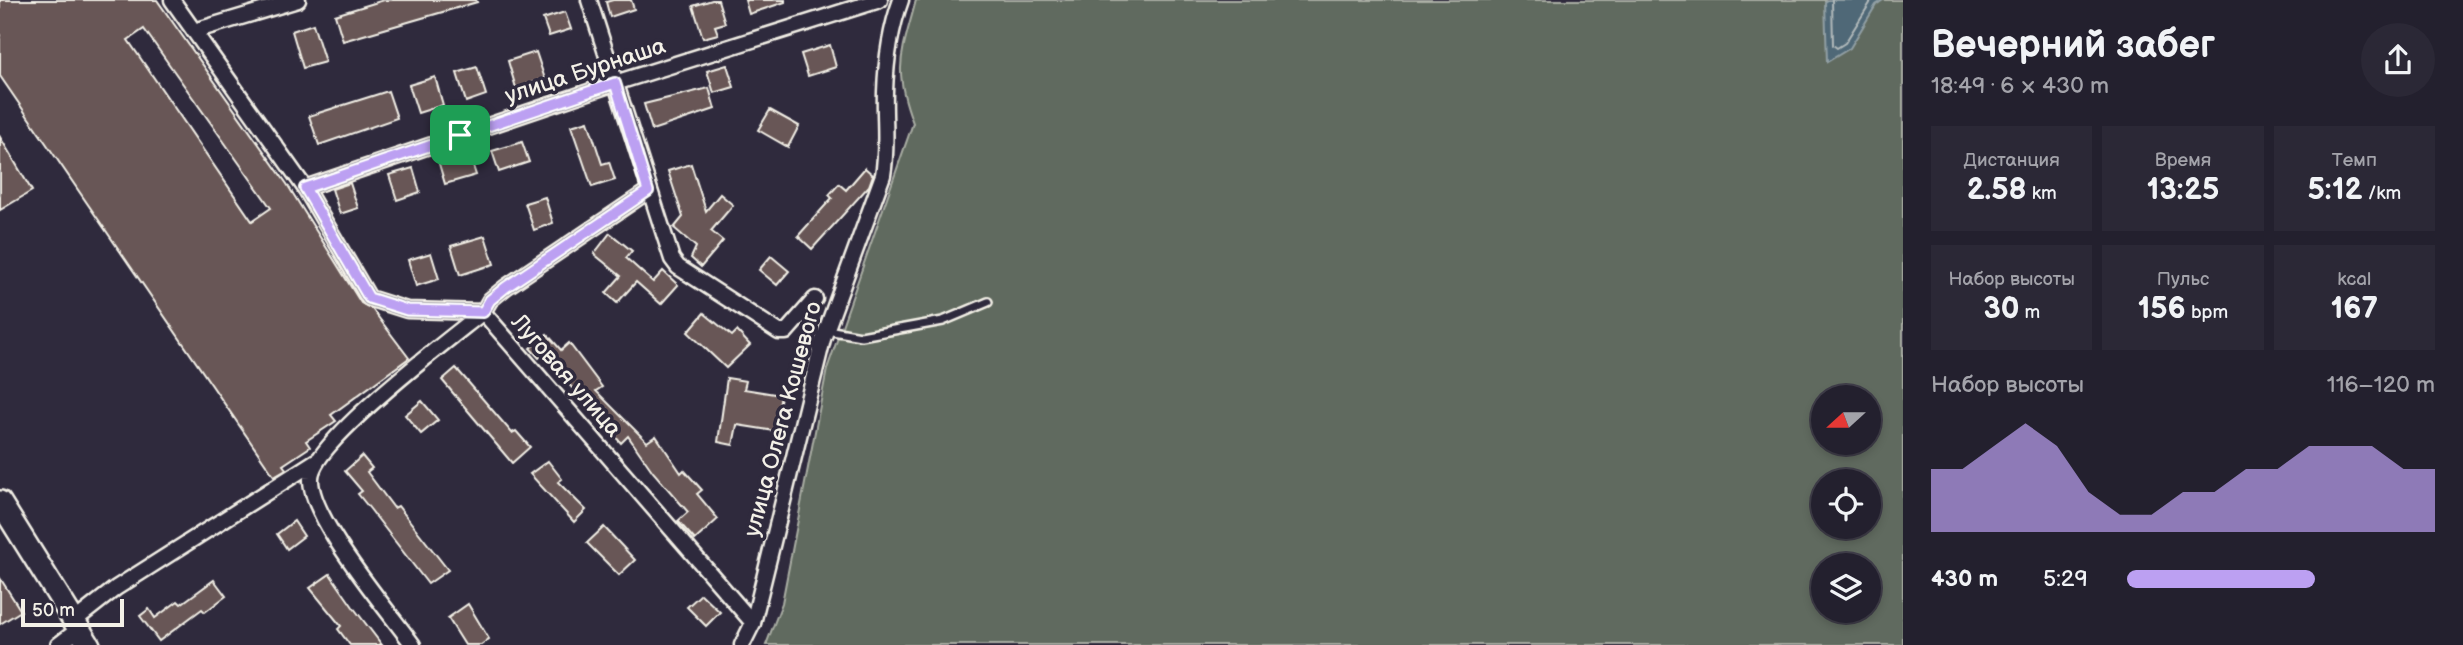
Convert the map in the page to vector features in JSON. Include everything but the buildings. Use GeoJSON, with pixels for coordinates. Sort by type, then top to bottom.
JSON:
{"type":"FeatureCollection","features":[{"type":"Feature","properties":{"kind":"street"},"geometry":{"type":"LineString","coordinates":[[172,0],[305,188],[369,298],[407,310],[483,312]]}},
{"type":"Feature","properties":{"kind":"street"},"geometry":{"type":"LineString","coordinates":[[194,31],[298,0]]}},
{"type":"Feature","properties":{"kind":"street"},"geometry":{"type":"LineString","coordinates":[[589,0],[667,249],[678,267],[779,332],[786,332],[815,299]]}},
{"type":"Feature","properties":{"kind":"street","name":"улица Бурнаша"},"geometry":{"type":"LineString","coordinates":[[305,188],[615,83],[880,0]]}},
{"type":"Feature","properties":{"kind":"street","name":"улица Олега Кошевого"},"geometry":{"type":"LineString","coordinates":[[742,645],[753,623],[826,330],[883,175],[887,152],[886,65],[891,27],[901,0]]}},
{"type":"Feature","properties":{"kind":"street","name":"Луговая улица"},"geometry":{"type":"LineString","coordinates":[[648,191],[506,287],[490,300],[483,312],[753,623]]}},
{"type":"Feature","properties":{"kind":"street"},"geometry":{"type":"LineString","coordinates":[[413,645],[326,524],[314,499],[310,476],[316,461],[332,441],[380,396],[483,312]]}},
{"type":"Feature","properties":{"kind":"street"},"geometry":{"type":"LineString","coordinates":[[58,645],[80,632],[116,588],[316,461]]}},
{"type":"Feature","properties":{"kind":"street"},"geometry":{"type":"LineString","coordinates":[[1,505],[80,632]]}},
{"type":"Feature","properties":{"kind":"lane"},"geometry":{"type":"LineString","coordinates":[[826,330],[861,336],[943,321],[988,302]]}},
{"type":"Feature","properties":{"kind":"green space"},"geometry":{"type":"Polygon","coordinates":[[[916,0],[1903,0],[1903,645],[766,645],[782,603],[827,369],[913,123],[901,74],[903,48],[916,0]]]}},
{"type":"Feature","properties":{"kind":"water"},"geometry":{"type":"Polygon","coordinates":[[[1883,0],[1876,5],[1850,48],[1827,62],[1825,2],[1883,0]]]}},
{"type":"Feature","properties":{"kind":"route"},"geometry":{"type":"LineString","coordinates":[[615,83],[648,191],[506,287],[490,300],[483,312],[407,310],[385,306],[369,298],[305,188],[460,135],[615,83]]}}]}
